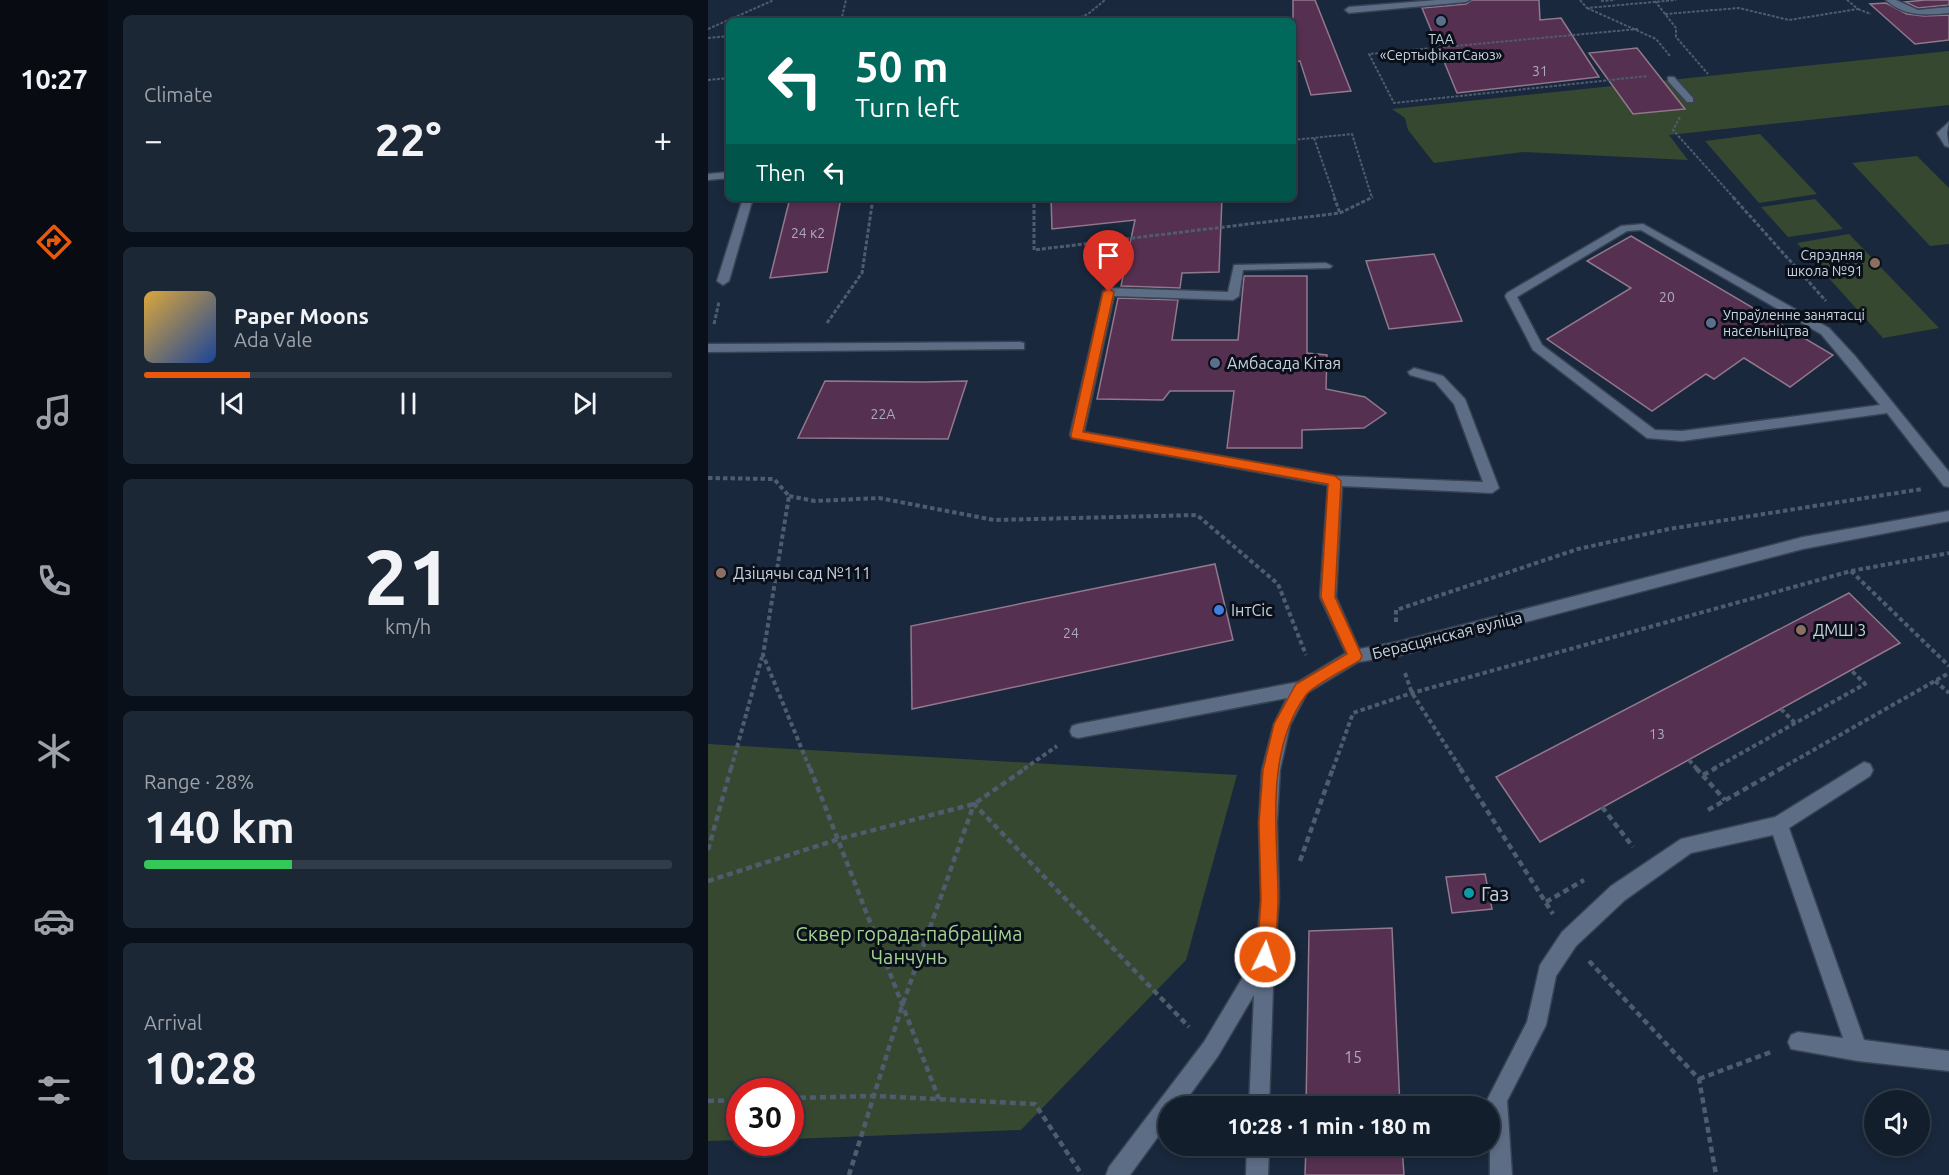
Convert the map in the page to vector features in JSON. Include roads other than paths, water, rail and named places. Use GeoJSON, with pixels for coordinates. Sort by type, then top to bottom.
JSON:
{"type":"FeatureCollection","features":[{"type":"Feature","properties":{"kind":"street"},"geometry":{"type":"LineString","coordinates":[[1349,10],[1466,0]]}},
{"type":"Feature","properties":{"kind":"street"},"geometry":{"type":"LineString","coordinates":[[1890,0],[1904,10],[1924,13],[1949,10]]}},
{"type":"Feature","properties":{"kind":"street"},"geometry":{"type":"LineString","coordinates":[[1671,79],[1690,100]]}},
{"type":"Feature","properties":{"kind":"street"},"geometry":{"type":"LineString","coordinates":[[1949,125],[1942,133],[1949,144]]}},
{"type":"Feature","properties":{"kind":"street"},"geometry":{"type":"LineString","coordinates":[[708,177],[726,175]]}},
{"type":"Feature","properties":{"kind":"street"},"geometry":{"type":"LineString","coordinates":[[723,281],[747,201]]}},
{"type":"Feature","properties":{"kind":"street"},"geometry":{"type":"LineString","coordinates":[[1891,408],[1682,436],[1652,435],[1537,347],[1511,296],[1625,228],[1643,227],[1825,331],[1891,408],[1949,482]]}},
{"type":"Feature","properties":{"kind":"street"},"geometry":{"type":"LineString","coordinates":[[1326,266],[1238,267],[1233,296],[1109,292],[1077,435],[1335,481],[1492,488],[1460,402],[1439,379],[1414,372]]}},
{"type":"Feature","properties":{"kind":"street"},"geometry":{"type":"LineString","coordinates":[[708,348],[1020,346]]}},
{"type":"Feature","properties":{"kind":"street"},"geometry":{"type":"LineString","coordinates":[[1335,481],[1328,597],[1355,656]]}},
{"type":"Feature","properties":{"kind":"street","name":"Берасцянская вуліца"},"geometry":{"type":"LineString","coordinates":[[1309,684],[1355,656],[1397,650],[1803,543],[1949,516]]}},
{"type":"Feature","properties":{"kind":"street"},"geometry":{"type":"LineString","coordinates":[[1078,732],[1309,684]]}},
{"type":"Feature","properties":{"kind":"street"},"geometry":{"type":"LineString","coordinates":[[1259,1096],[1265,957],[1270,899],[1268,822],[1271,770],[1282,724],[1309,684]]}},
{"type":"Feature","properties":{"kind":"street"},"geometry":{"type":"LineString","coordinates":[[1502,1175],[1497,1100],[1536,1025],[1547,972],[1569,939],[1618,893],[1687,845],[1779,825],[1864,770]]}},
{"type":"Feature","properties":{"kind":"street"},"geometry":{"type":"LineString","coordinates":[[1779,825],[1858,1051]]}},
{"type":"Feature","properties":{"kind":"street"},"geometry":{"type":"LineString","coordinates":[[1117,1175],[1211,1049],[1265,957]]}},
{"type":"Feature","properties":{"kind":"street"},"geometry":{"type":"LineString","coordinates":[[1798,1042],[1949,1061]]}},
{"type":"Feature","properties":{"kind":"street"},"geometry":{"type":"LineString","coordinates":[[1257,1175],[1258,1156]]}},
{"type":"Feature","properties":{"kind":"place","name":"ТАА «СертыфікатСаюз»"},"geometry":{"type":"Point","coordinates":[1441,21]}},
{"type":"Feature","properties":{"kind":"place","name":"Сярэдняя школа №91"},"geometry":{"type":"Point","coordinates":[1875,263]}},
{"type":"Feature","properties":{"kind":"place","name":"Упраўленне занятасці насельніцтва"},"geometry":{"type":"Point","coordinates":[1711,323]}},
{"type":"Feature","properties":{"kind":"place","name":"Амбасада Кітая"},"geometry":{"type":"Point","coordinates":[1215,363]}},
{"type":"Feature","properties":{"kind":"place","name":"Дзіцячы сад №111"},"geometry":{"type":"Point","coordinates":[721,573]}},
{"type":"Feature","properties":{"kind":"place","name":"ІнтСіс"},"geometry":{"type":"Point","coordinates":[1219,610]}},
{"type":"Feature","properties":{"kind":"place","name":"ДМШ 3"},"geometry":{"type":"Point","coordinates":[1801,630]}},
{"type":"Feature","properties":{"kind":"place","name":"Газ"},"geometry":{"type":"Point","coordinates":[1469,893]}},
{"type":"Feature","properties":{"kind":"park label","name":"Сквер горада-пабраціма Чанчунь"},"geometry":{"type":"Point","coordinates":[909,944]}}]}
